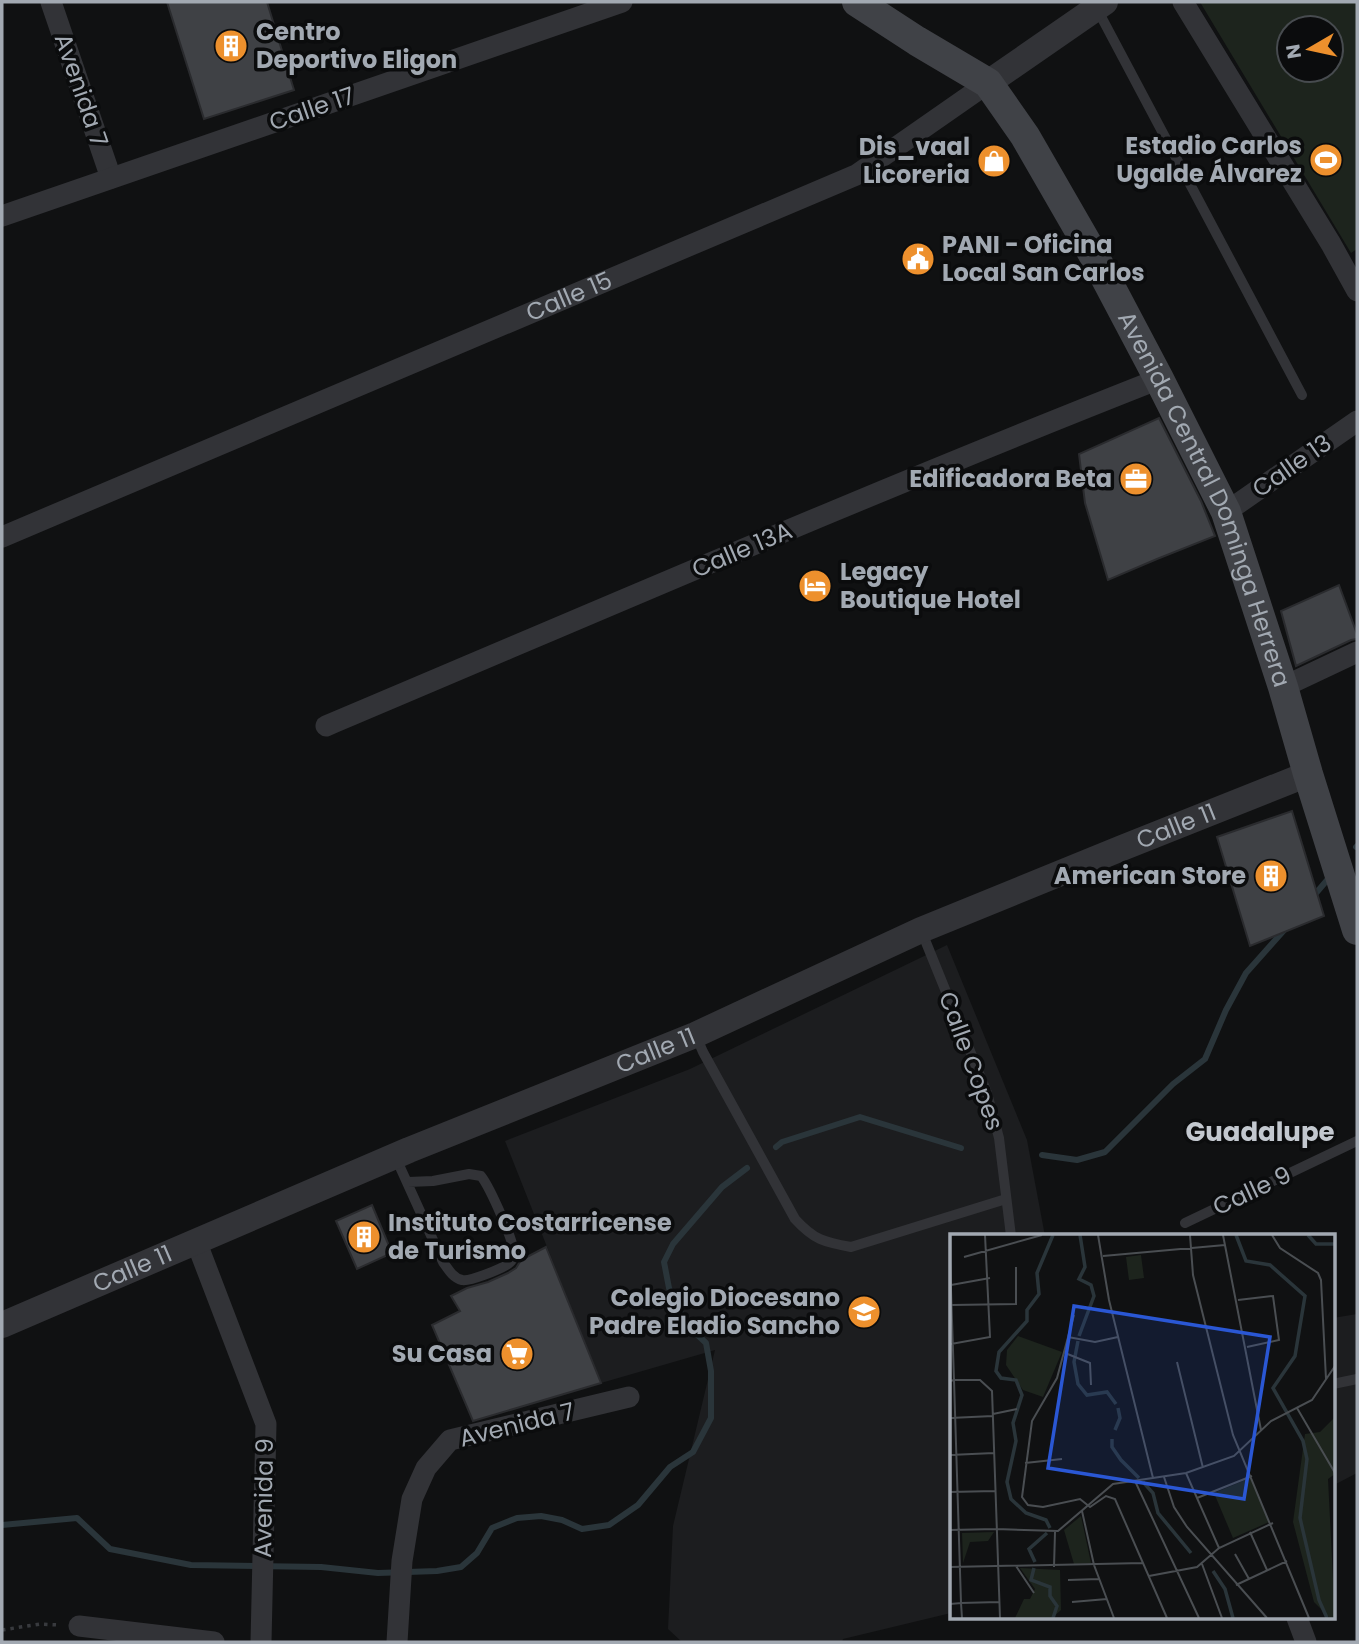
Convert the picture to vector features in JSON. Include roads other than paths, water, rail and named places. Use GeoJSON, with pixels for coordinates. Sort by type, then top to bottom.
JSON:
{"type":"FeatureCollection","features":[{"type":"Feature","properties":{"kind":"main road","name":"Avenida Central Dominga Herrera"},"geometry":{"type":"LineString","coordinates":[[857,2],[988,83],[1025,136],[1093,254],[1226,512],[1356,923]]}},
{"type":"Feature","properties":{"kind":"street","name":"Avenida 7"},"geometry":{"type":"LineString","coordinates":[[51,2],[111,177]]}},
{"type":"Feature","properties":{"kind":"street","name":"Calle 17"},"geometry":{"type":"LineString","coordinates":[[2,216],[622,2]]}},
{"type":"Feature","properties":{"kind":"street"},"geometry":{"type":"LineString","coordinates":[[1183,2],[1357,291]]}},
{"type":"Feature","properties":{"kind":"street","name":"Calle 15"},"geometry":{"type":"LineString","coordinates":[[2,537],[856,175],[1100,5]]}},
{"type":"Feature","properties":{"kind":"street","name":"Calle 13A"},"geometry":{"type":"LineString","coordinates":[[326,726],[895,485],[1159,379]]}},
{"type":"Feature","properties":{"kind":"street","name":"Calle 13"},"geometry":{"type":"LineString","coordinates":[[1226,512],[1357,421]]}},
{"type":"Feature","properties":{"kind":"street"},"geometry":{"type":"LineString","coordinates":[[1283,687],[1357,652]]}},
{"type":"Feature","properties":{"kind":"street","name":"Calle 11"},"geometry":{"type":"LineString","coordinates":[[2,1325],[395,1156],[695,1035],[921,930],[1308,774]]}},
{"type":"Feature","properties":{"kind":"street","name":"Avenida 9"},"geometry":{"type":"LineString","coordinates":[[197,1241],[266,1424],[261,1642]]}},
{"type":"Feature","properties":{"kind":"street","name":"Avenida 7"},"geometry":{"type":"LineString","coordinates":[[397,1642],[402,1561],[412,1499],[426,1468],[450,1440],[629,1397]]}},
{"type":"Feature","properties":{"kind":"street"},"geometry":{"type":"LineString","coordinates":[[1298,1620],[1306,1642]]}},
{"type":"Feature","properties":{"kind":"street"},"geometry":{"type":"LineString","coordinates":[[79,1626],[214,1642]]}},
{"type":"Feature","properties":{"kind":"lane"},"geometry":{"type":"LineString","coordinates":[[1100,5],[1302,395]]}},
{"type":"Feature","properties":{"kind":"lane","name":"Calle Copes"},"geometry":{"type":"LineString","coordinates":[[921,930],[987,1093],[999,1138],[1011,1234]]}},
{"type":"Feature","properties":{"kind":"lane"},"geometry":{"type":"LineString","coordinates":[[695,1035],[795,1219],[807,1233],[829,1243],[851,1247],[1006,1199]]}},
{"type":"Feature","properties":{"kind":"lane","name":"Calle 9"},"geometry":{"type":"LineString","coordinates":[[1185,1223],[1357,1141]]}},
{"type":"Feature","properties":{"kind":"lane"},"geometry":{"type":"LineString","coordinates":[[395,1156],[443,1262],[452,1275],[467,1281],[512,1261],[513,1245],[488,1186],[481,1176],[469,1174],[433,1181],[408,1182]]}},
{"type":"Feature","properties":{"kind":"lane"},"geometry":{"type":"LineString","coordinates":[[1334,1384],[1357,1379]]}},
{"type":"Feature","properties":{"kind":"waterway"},"geometry":{"type":"LineString","coordinates":[[1311,899],[1328,879]]}},
{"type":"Feature","properties":{"kind":"waterway"},"geometry":{"type":"LineString","coordinates":[[1042,1155],[1077,1160],[1105,1152],[1173,1084],[1205,1059],[1226,1010],[1246,973],[1286,928]]}},
{"type":"Feature","properties":{"kind":"waterway"},"geometry":{"type":"LineString","coordinates":[[776,1147],[782,1142],[860,1117],[961,1148]]}},
{"type":"Feature","properties":{"kind":"waterway"},"geometry":{"type":"LineString","coordinates":[[2,1525],[77,1518],[110,1549],[191,1565],[321,1567],[378,1573],[437,1571],[461,1567],[477,1553],[492,1528],[517,1518],[541,1516],[562,1520],[582,1529],[609,1525],[638,1505],[670,1467],[693,1452],[711,1418],[711,1371],[706,1343],[686,1324],[669,1288],[664,1262],[673,1244],[722,1187],[747,1168]]}},
{"type":"Feature","properties":{"kind":"place","name":"Centro Deportivo Eligon"},"geometry":{"type":"Point","coordinates":[231,46]}},
{"type":"Feature","properties":{"kind":"place","name":"Estadio Carlos Ugalde Álvarez"},"geometry":{"type":"Point","coordinates":[1326,160]}},
{"type":"Feature","properties":{"kind":"place","name":"Dis_vaal Licoreria"},"geometry":{"type":"Point","coordinates":[994,161]}},
{"type":"Feature","properties":{"kind":"place","name":"PANI - Oficina Local San Carlos"},"geometry":{"type":"Point","coordinates":[918,259]}},
{"type":"Feature","properties":{"kind":"place","name":"Edificadora Beta"},"geometry":{"type":"Point","coordinates":[1136,479]}},
{"type":"Feature","properties":{"kind":"place","name":"Legacy Boutique Hotel"},"geometry":{"type":"Point","coordinates":[815,586]}},
{"type":"Feature","properties":{"kind":"place","name":"American Store"},"geometry":{"type":"Point","coordinates":[1271,876]}},
{"type":"Feature","properties":{"kind":"place","name":"Instituto Costarricense de Turismo"},"geometry":{"type":"Point","coordinates":[364,1237]}},
{"type":"Feature","properties":{"kind":"place","name":"Colegio Diocesano Padre Eladio Sancho"},"geometry":{"type":"Point","coordinates":[864,1312]}},
{"type":"Feature","properties":{"kind":"place","name":"Su Casa"},"geometry":{"type":"Point","coordinates":[517,1354]}},
{"type":"Feature","properties":{"kind":"district","name":"Guadalupe"},"geometry":{"type":"Point","coordinates":[1260,1132]}}]}
